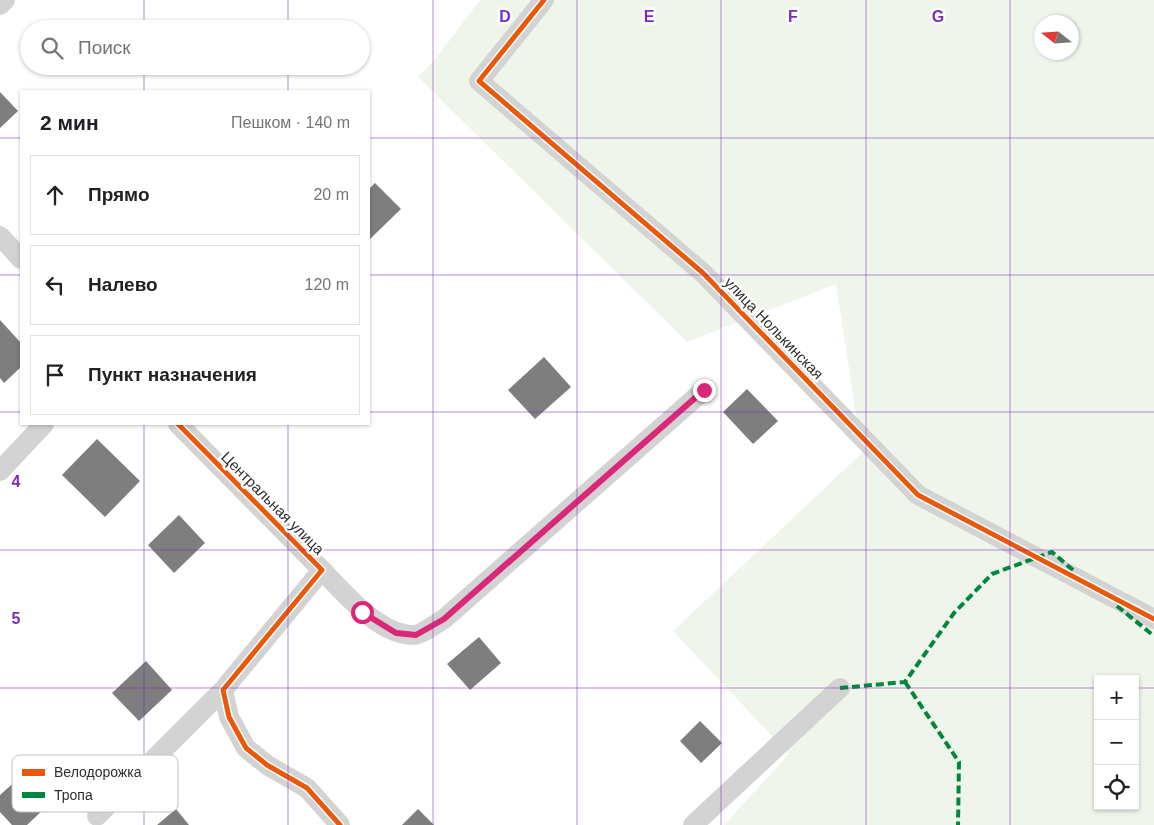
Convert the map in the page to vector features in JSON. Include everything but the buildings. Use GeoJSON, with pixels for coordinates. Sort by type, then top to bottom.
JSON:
{"type":"FeatureCollection","features":[{"type":"Feature","properties":{"kind":"street"},"geometry":{"type":"LineString","coordinates":[[0,5],[5,0]]}},
{"type":"Feature","properties":{"kind":"street","name":"улица Нолькинская"},"geometry":{"type":"LineString","coordinates":[[544,0],[479,81],[703,273],[918,495],[1154,619]]}},
{"type":"Feature","properties":{"kind":"street"},"geometry":{"type":"LineString","coordinates":[[0,236],[20,258]]}},
{"type":"Feature","properties":{"kind":"street"},"geometry":{"type":"LineString","coordinates":[[322,570],[362,612],[396,633],[416,635],[444,619],[704,390]]}},
{"type":"Feature","properties":{"kind":"street"},"geometry":{"type":"LineString","coordinates":[[0,471],[43,425]]}},
{"type":"Feature","properties":{"kind":"street","name":"Центральная улица"},"geometry":{"type":"LineString","coordinates":[[157,755],[223,690],[322,570],[179,425]]}},
{"type":"Feature","properties":{"kind":"street"},"geometry":{"type":"LineString","coordinates":[[693,825],[840,688]]}},
{"type":"Feature","properties":{"kind":"street"},"geometry":{"type":"LineString","coordinates":[[223,690],[229,717],[246,748],[267,765],[307,788],[340,825]]}},
{"type":"Feature","properties":{"kind":"street","name":"Центральная улица"},"geometry":{"type":"LineString","coordinates":[[96,816],[100,812]]}},
{"type":"Feature","properties":{"kind":"shaded area"},"geometry":{"type":"Polygon","coordinates":[[[480,0],[1154,0],[1154,825],[724,825],[789,754],[673,631],[862,453],[836,284],[687,342],[418,77],[437,57],[480,0]]]}},
{"type":"Feature","properties":{"kind":"marked path"},"geometry":{"type":"LineString","coordinates":[[840,688],[905,682],[954,613],[992,574],[1052,552],[1074,571]]}},
{"type":"Feature","properties":{"kind":"marked path"},"geometry":{"type":"LineString","coordinates":[[1117,606],[1154,636]]}},
{"type":"Feature","properties":{"kind":"marked path"},"geometry":{"type":"LineString","coordinates":[[905,682],[959,762],[958,825]]}},
{"type":"Feature","properties":{"kind":"cycle path"},"geometry":{"type":"LineString","coordinates":[[544,0],[479,81],[703,273],[918,495],[1154,619]]}},
{"type":"Feature","properties":{"kind":"cycle path"},"geometry":{"type":"LineString","coordinates":[[179,425],[322,570],[223,690],[229,717],[246,748],[267,765],[307,788],[340,825]]}},
{"type":"Feature","properties":{"kind":"route"},"geometry":{"type":"LineString","coordinates":[[362,612],[396,633],[416,635],[444,619],[704,390]]}}]}
